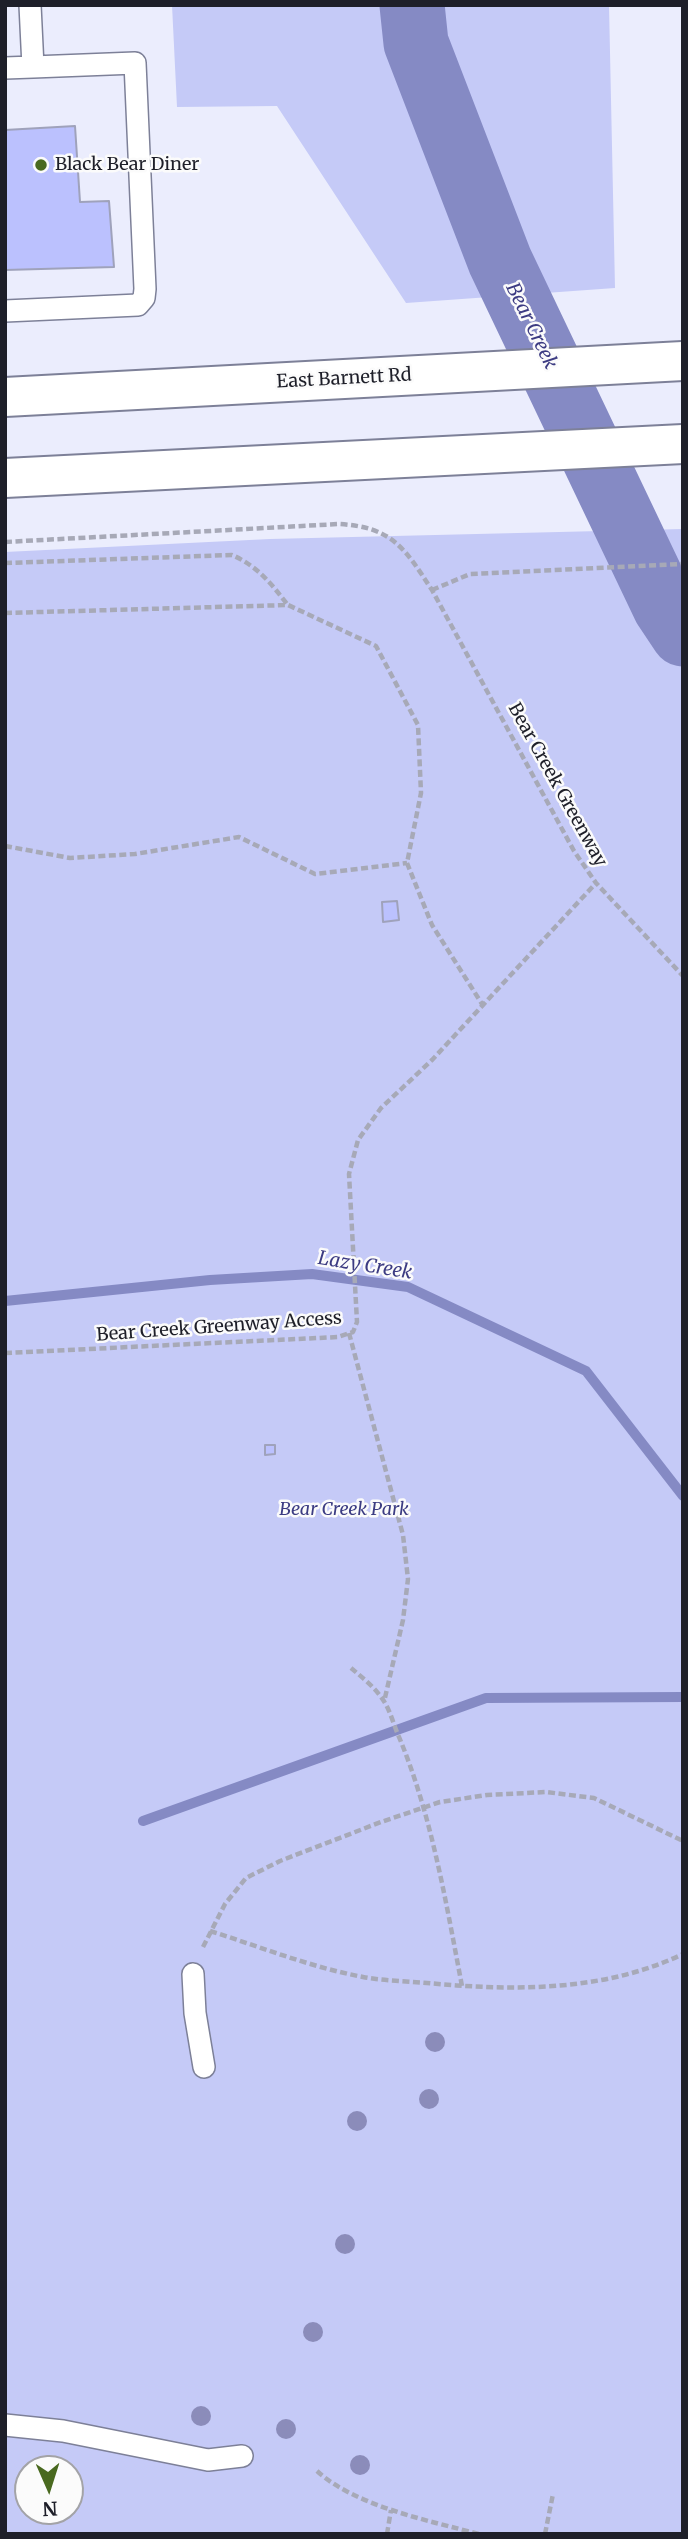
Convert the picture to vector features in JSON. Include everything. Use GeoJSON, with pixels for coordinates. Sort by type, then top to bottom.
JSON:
{"type":"FeatureCollection","features":[{"type":"Feature","properties":{"kind":"main road","name":"East Barnett Rd"},"geometry":{"type":"LineString","coordinates":[[5,397],[679,361]]}},
{"type":"Feature","properties":{"kind":"main road"},"geometry":{"type":"LineString","coordinates":[[5,478],[683,444]]}},
{"type":"Feature","properties":{"kind":"lane"},"geometry":{"type":"LineString","coordinates":[[30,5],[33,67]]}},
{"type":"Feature","properties":{"kind":"lane"},"geometry":{"type":"LineString","coordinates":[[5,68],[135,63],[145,289],[144,298],[138,305],[5,311]]}},
{"type":"Feature","properties":{"kind":"lane"},"geometry":{"type":"LineString","coordinates":[[193,1975],[195,2013],[204,2067]]}},
{"type":"Feature","properties":{"kind":"lane"},"geometry":{"type":"LineString","coordinates":[[5,2425],[62,2431],[208,2460],[242,2456]]}},
{"type":"Feature","properties":{"kind":"path","name":"Bear Creek Greenway"},"geometry":{"type":"LineString","coordinates":[[5,542],[339,523],[360,525],[387,536],[405,550],[432,590],[554,817],[596,883],[683,976]]}},
{"type":"Feature","properties":{"kind":"path"},"geometry":{"type":"LineString","coordinates":[[5,563],[232,555],[248,562],[264,575],[288,605],[376,646],[418,725],[421,793],[407,863],[432,925],[482,1004]]}},
{"type":"Feature","properties":{"kind":"path"},"geometry":{"type":"LineString","coordinates":[[432,590],[470,574],[683,564]]}},
{"type":"Feature","properties":{"kind":"path"},"geometry":{"type":"LineString","coordinates":[[5,613],[288,605]]}},
{"type":"Feature","properties":{"kind":"path"},"geometry":{"type":"LineString","coordinates":[[5,846],[70,858],[135,854],[239,838],[315,874],[407,863]]}},
{"type":"Feature","properties":{"kind":"path","name":"Bear Creek Greenway Access"},"geometry":{"type":"LineString","coordinates":[[5,1353],[338,1337],[353,1332],[357,1322],[349,1174],[358,1140],[381,1108],[432,1060],[596,883]]}},
{"type":"Feature","properties":{"kind":"path"},"geometry":{"type":"LineString","coordinates":[[349,1333],[403,1535],[408,1579],[403,1620],[384,1702]]}},
{"type":"Feature","properties":{"kind":"path"},"geometry":{"type":"LineString","coordinates":[[351,1668],[371,1685],[384,1702],[408,1759],[447,1903],[462,1986]]}},
{"type":"Feature","properties":{"kind":"path"},"geometry":{"type":"LineString","coordinates":[[193,1975],[210,1931],[225,1904],[246,1878],[293,1856],[440,1802],[546,1792],[594,1798],[683,1841]]}},
{"type":"Feature","properties":{"kind":"path"},"geometry":{"type":"LineString","coordinates":[[210,1931],[302,1962],[365,1978],[519,1989],[584,1984],[656,1966],[683,1954]]}},
{"type":"Feature","properties":{"kind":"path"},"geometry":{"type":"LineString","coordinates":[[317,2471],[327,2480],[391,2511],[479,2534]]}},
{"type":"Feature","properties":{"kind":"path"},"geometry":{"type":"LineString","coordinates":[[545,2534],[553,2494]]}},
{"type":"Feature","properties":{"kind":"path"},"geometry":{"type":"LineString","coordinates":[[387,2534],[391,2511]]}},
{"type":"Feature","properties":{"kind":"green space"},"geometry":{"type":"Polygon","coordinates":[[[172,5],[609,5],[615,288],[406,303],[277,106],[177,107],[172,5]]]}},
{"type":"Feature","properties":{"kind":"green space","name":"Bear Creek Park"},"geometry":{"type":"Polygon","coordinates":[[[683,529],[683,2534],[5,2534],[5,552],[270,539],[683,529]]]}},
{"type":"Feature","properties":{"kind":"building","name":"Black Bear Diner"},"geometry":{"type":"Polygon","coordinates":[[[75,126],[80,202],[109,201],[114,267],[5,270],[5,130],[75,126]]]}},
{"type":"Feature","properties":{"kind":"building"},"geometry":{"type":"Polygon","coordinates":[[[397,901],[399,920],[383,922],[382,902],[397,901]]]}},
{"type":"Feature","properties":{"kind":"building"},"geometry":{"type":"Polygon","coordinates":[[[265,1445],[275,1445],[275,1454],[265,1455],[265,1445]]]}},
{"type":"Feature","properties":{"kind":"waterway","name":"Bear Creek"},"geometry":{"type":"LineString","coordinates":[[412,5],[416,43],[500,261],[665,607],[683,634]]}},
{"type":"Feature","properties":{"kind":"waterway","name":"Lazy Creek"},"geometry":{"type":"LineString","coordinates":[[5,1301],[210,1280],[312,1274],[408,1287],[586,1371],[683,1496]]}},
{"type":"Feature","properties":{"kind":"waterway"},"geometry":{"type":"LineString","coordinates":[[143,1821],[486,1698],[683,1697]]}},
{"type":"Feature","properties":{"kind":"place","name":"Black Bear Diner"},"geometry":{"type":"Point","coordinates":[41,165]}}]}
